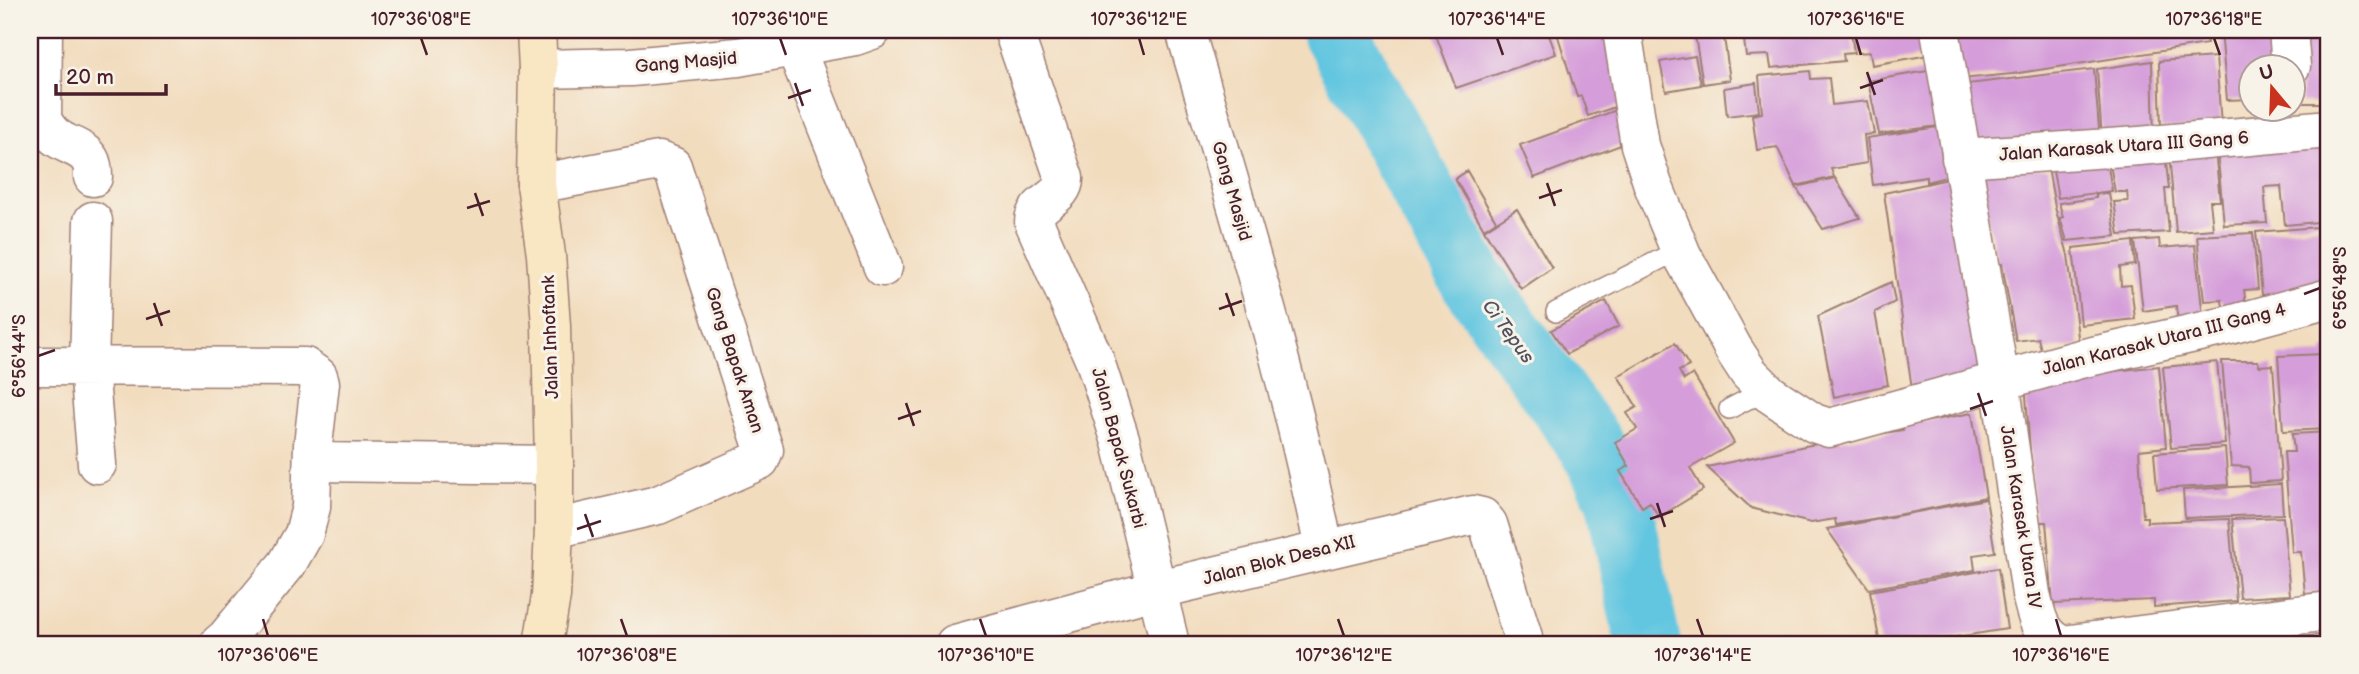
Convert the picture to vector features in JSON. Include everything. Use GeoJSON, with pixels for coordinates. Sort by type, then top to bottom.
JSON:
{"type":"FeatureCollection","features":[{"type":"Feature","properties":{"kind":"main road","name":"Jalan Inhoftank"},"geometry":{"type":"LineString","coordinates":[[536,30],[536,184],[547,267],[554,465],[551,596],[543,644]]}},
{"type":"Feature","properties":{"kind":"street"},"geometry":{"type":"LineString","coordinates":[[43,30],[42,119],[47,131],[61,142],[84,153],[91,162],[93,177]]}},
{"type":"Feature","properties":{"kind":"street","name":"Gang Masjid"},"geometry":{"type":"LineString","coordinates":[[538,69],[631,67],[738,57],[855,36],[872,30]]}},
{"type":"Feature","properties":{"kind":"street","name":"Jalan Bapak Sukarbi"},"geometry":{"type":"LineString","coordinates":[[1013,30],[1064,178],[1061,190],[1037,210],[1034,216],[1037,233],[1095,361],[1121,442],[1170,644]]}},
{"type":"Feature","properties":{"kind":"street","name":"Gang Masjid"},"geometry":{"type":"LineString","coordinates":[[1185,30],[1267,312],[1308,466],[1324,549]]}},
{"type":"Feature","properties":{"kind":"street","name":"Jalan Karasak Utara III Gang 4"},"geometry":{"type":"LineString","coordinates":[[1622,30],[1640,145],[1682,255],[1734,351],[1749,373],[1770,394],[1814,423],[1829,428],[2081,359],[2230,325],[2329,298]]}},
{"type":"Feature","properties":{"kind":"street"},"geometry":{"type":"LineString","coordinates":[[1940,30],[2000,381]]}},
{"type":"Feature","properties":{"kind":"street"},"geometry":{"type":"LineString","coordinates":[[2288,30],[2290,52]]}},
{"type":"Feature","properties":{"kind":"street"},"geometry":{"type":"LineString","coordinates":[[795,47],[883,267]]}},
{"type":"Feature","properties":{"kind":"street","name":"Jalan Karasak Utara III Gang 6"},"geometry":{"type":"LineString","coordinates":[[1961,158],[2305,123]]}},
{"type":"Feature","properties":{"kind":"street","name":"Gang Bapak Aman"},"geometry":{"type":"LineString","coordinates":[[536,184],[659,161],[672,166],[764,450],[760,460],[658,506],[554,530]]}},
{"type":"Feature","properties":{"kind":"street"},"geometry":{"type":"LineString","coordinates":[[93,221],[89,367],[97,464]]}},
{"type":"Feature","properties":{"kind":"street"},"geometry":{"type":"LineString","coordinates":[[30,366],[305,367],[318,376],[320,383],[311,506],[304,534],[288,565],[219,644]]}},
{"type":"Feature","properties":{"kind":"street","name":"Jalan Karasak Utara IV"},"geometry":{"type":"LineString","coordinates":[[2000,381],[2031,594],[2038,621],[2046,637],[2059,644]]}},
{"type":"Feature","properties":{"kind":"street"},"geometry":{"type":"LineString","coordinates":[[313,462],[554,465]]}},
{"type":"Feature","properties":{"kind":"street","name":"Jalan Blok Desa XII"},"geometry":{"type":"LineString","coordinates":[[959,644],[1155,590],[1473,515],[1482,517],[1488,524],[1523,637]]}},
{"type":"Feature","properties":{"kind":"street"},"geometry":{"type":"LineString","coordinates":[[2070,644],[2329,611]]}},
{"type":"Feature","properties":{"kind":"lane"},"geometry":{"type":"LineString","coordinates":[[1556,312],[1663,258],[1682,255]]}},
{"type":"Feature","properties":{"kind":"lane"},"geometry":{"type":"LineString","coordinates":[[1729,409],[1748,399],[1770,394]]}},
{"type":"Feature","properties":{"kind":"building"},"geometry":{"type":"Polygon","coordinates":[[[1434,30],[1547,30],[1556,54],[1456,88],[1434,30]]]}},
{"type":"Feature","properties":{"kind":"building"},"geometry":{"type":"Polygon","coordinates":[[[1556,30],[1608,30],[1621,105],[1588,116],[1581,96],[1577,97],[1556,30]]]}},
{"type":"Feature","properties":{"kind":"building"},"geometry":{"type":"Polygon","coordinates":[[[1694,30],[1723,30],[1730,80],[1703,84],[1694,30]]]}},
{"type":"Feature","properties":{"kind":"building"},"geometry":{"type":"Polygon","coordinates":[[[1851,30],[1854,53],[1843,54],[1844,61],[1771,68],[1769,55],[1746,56],[1743,32],[1851,30]]]}},
{"type":"Feature","properties":{"kind":"building"},"geometry":{"type":"Polygon","coordinates":[[[1854,30],[1925,30],[1929,55],[1872,65],[1870,52],[1857,53],[1854,30]]]}},
{"type":"Feature","properties":{"kind":"building"},"geometry":{"type":"Polygon","coordinates":[[[1951,30],[2205,30],[2207,44],[2012,74],[1961,79],[1951,30]]]}},
{"type":"Feature","properties":{"kind":"building"},"geometry":{"type":"Polygon","coordinates":[[[2221,30],[2277,30],[2278,52],[2236,52],[2236,100],[2227,100],[2221,30]]]}},
{"type":"Feature","properties":{"kind":"building"},"geometry":{"type":"Polygon","coordinates":[[[2300,30],[2329,30],[2329,103],[2306,103],[2306,52],[2301,52],[2300,30]]]}},
{"type":"Feature","properties":{"kind":"building"},"geometry":{"type":"Polygon","coordinates":[[[1695,56],[1701,85],[1666,91],[1660,62],[1695,56]]]}},
{"type":"Feature","properties":{"kind":"building"},"geometry":{"type":"Polygon","coordinates":[[[2216,57],[2221,125],[2161,128],[2159,61],[2216,57]]]}},
{"type":"Feature","properties":{"kind":"building"},"geometry":{"type":"Polygon","coordinates":[[[2152,61],[2154,136],[2102,140],[2097,69],[2152,61]]]}},
{"type":"Feature","properties":{"kind":"building"},"geometry":{"type":"Polygon","coordinates":[[[2094,69],[2100,141],[1974,153],[1959,85],[2094,69]]]}},
{"type":"Feature","properties":{"kind":"building"},"geometry":{"type":"Polygon","coordinates":[[[1810,71],[1811,79],[1829,78],[1832,105],[1868,101],[1874,134],[1864,135],[1867,163],[1831,169],[1834,177],[1796,186],[1777,147],[1757,150],[1752,115],[1762,113],[1759,76],[1810,71]]]}},
{"type":"Feature","properties":{"kind":"building"},"geometry":{"type":"Polygon","coordinates":[[[1928,71],[1938,126],[1879,134],[1868,81],[1928,71]]]}},
{"type":"Feature","properties":{"kind":"building"},"geometry":{"type":"Polygon","coordinates":[[[1756,83],[1759,112],[1727,116],[1724,88],[1756,83]]]}},
{"type":"Feature","properties":{"kind":"building"},"geometry":{"type":"Polygon","coordinates":[[[1622,108],[1634,140],[1534,178],[1520,145],[1622,108]]]}},
{"type":"Feature","properties":{"kind":"building"},"geometry":{"type":"Polygon","coordinates":[[[1938,127],[1946,177],[1926,182],[1926,177],[1873,185],[1867,138],[1938,127]]]}},
{"type":"Feature","properties":{"kind":"building"},"geometry":{"type":"Polygon","coordinates":[[[2329,133],[2329,221],[2285,225],[2281,186],[2264,187],[2267,223],[2224,225],[2217,147],[2329,133]]]}},
{"type":"Feature","properties":{"kind":"building"},"geometry":{"type":"Polygon","coordinates":[[[2215,151],[2220,201],[2210,201],[2213,229],[2176,232],[2169,154],[2215,151]]]}},
{"type":"Feature","properties":{"kind":"building"},"geometry":{"type":"Polygon","coordinates":[[[2165,154],[2169,189],[2165,189],[2169,232],[2119,235],[2114,202],[2128,201],[2127,192],[2115,192],[2109,158],[2165,154]]]}},
{"type":"Feature","properties":{"kind":"building"},"geometry":{"type":"Polygon","coordinates":[[[2106,155],[2112,191],[2058,198],[2051,160],[2106,155]]]}},
{"type":"Feature","properties":{"kind":"building"},"geometry":{"type":"Polygon","coordinates":[[[1977,167],[2048,168],[2068,255],[2079,345],[2041,350],[2038,338],[2016,341],[2002,264],[1998,265],[1977,167]]]}},
{"type":"Feature","properties":{"kind":"building"},"geometry":{"type":"Polygon","coordinates":[[[1467,171],[1496,221],[1484,229],[1455,179],[1467,171]]]}},
{"type":"Feature","properties":{"kind":"building"},"geometry":{"type":"Polygon","coordinates":[[[1835,178],[1860,218],[1823,229],[1796,187],[1835,178]]]}},
{"type":"Feature","properties":{"kind":"building"},"geometry":{"type":"Polygon","coordinates":[[[1953,178],[1987,369],[1913,396],[1884,193],[1953,178]]]}},
{"type":"Feature","properties":{"kind":"building"},"geometry":{"type":"Polygon","coordinates":[[[2109,193],[2116,236],[2067,241],[2060,218],[2063,217],[2059,203],[2096,198],[2096,194],[2109,193]]]}},
{"type":"Feature","properties":{"kind":"building"},"geometry":{"type":"Polygon","coordinates":[[[1517,209],[1552,268],[1521,289],[1484,230],[1517,209]]]}},
{"type":"Feature","properties":{"kind":"building"},"geometry":{"type":"Polygon","coordinates":[[[2329,226],[2329,279],[2318,290],[2262,295],[2256,232],[2329,226]]]}},
{"type":"Feature","properties":{"kind":"building"},"geometry":{"type":"Polygon","coordinates":[[[2253,233],[2258,289],[2244,290],[2246,305],[2223,307],[2222,300],[2204,301],[2197,236],[2253,233]]]}},
{"type":"Feature","properties":{"kind":"building"},"geometry":{"type":"Polygon","coordinates":[[[2159,239],[2160,248],[2195,245],[2203,318],[2178,322],[2176,306],[2143,311],[2135,241],[2159,239]]]}},
{"type":"Feature","properties":{"kind":"building"},"geometry":{"type":"Polygon","coordinates":[[[2133,241],[2135,265],[2120,267],[2121,286],[2131,285],[2135,319],[2081,325],[2073,248],[2133,241]]]}},
{"type":"Feature","properties":{"kind":"building"},"geometry":{"type":"Polygon","coordinates":[[[1891,282],[1895,302],[1875,312],[1888,385],[1834,397],[1818,316],[1891,282]]]}},
{"type":"Feature","properties":{"kind":"building"},"geometry":{"type":"Polygon","coordinates":[[[1606,301],[1619,326],[1567,354],[1551,330],[1606,301]]]}},
{"type":"Feature","properties":{"kind":"building"},"geometry":{"type":"Polygon","coordinates":[[[1675,343],[1689,366],[1679,371],[1684,380],[1693,374],[1734,443],[1690,468],[1703,490],[1659,517],[1650,502],[1642,507],[1620,471],[1629,466],[1615,442],[1637,429],[1627,413],[1637,407],[1618,376],[1675,343]]]}},
{"type":"Feature","properties":{"kind":"building"},"geometry":{"type":"Polygon","coordinates":[[[2329,348],[2329,429],[2283,431],[2278,356],[2323,354],[2323,350],[2329,348]]]}},
{"type":"Feature","properties":{"kind":"building"},"geometry":{"type":"Polygon","coordinates":[[[2222,361],[2258,361],[2259,366],[2273,365],[2281,481],[2250,483],[2249,467],[2231,466],[2222,361]]]}},
{"type":"Feature","properties":{"kind":"building"},"geometry":{"type":"Polygon","coordinates":[[[2217,362],[2225,444],[2171,448],[2163,367],[2217,362]]]}},
{"type":"Feature","properties":{"kind":"building"},"geometry":{"type":"Polygon","coordinates":[[[2159,366],[2166,447],[2139,450],[2143,517],[2147,517],[2147,522],[2229,519],[2236,601],[2154,607],[2154,600],[2053,604],[2046,522],[2035,522],[2025,381],[2159,366]]]}},
{"type":"Feature","properties":{"kind":"building"},"geometry":{"type":"Polygon","coordinates":[[[1972,413],[1986,497],[1914,512],[1836,525],[1835,519],[1811,523],[1751,508],[1707,467],[1805,446],[1903,430],[1902,426],[1972,413]]]}},
{"type":"Feature","properties":{"kind":"building"},"geometry":{"type":"Polygon","coordinates":[[[2329,432],[2329,592],[2305,594],[2301,552],[2292,552],[2284,452],[2294,452],[2292,434],[2329,432]]]}},
{"type":"Feature","properties":{"kind":"building"},"geometry":{"type":"Polygon","coordinates":[[[2225,448],[2228,485],[2157,489],[2154,453],[2225,448]]]}},
{"type":"Feature","properties":{"kind":"building"},"geometry":{"type":"Polygon","coordinates":[[[2281,484],[2283,514],[2185,518],[2183,490],[2281,484]]]}},
{"type":"Feature","properties":{"kind":"building"},"geometry":{"type":"Polygon","coordinates":[[[1986,499],[1995,552],[1973,555],[1975,570],[1869,589],[1827,529],[1986,499]]]}},
{"type":"Feature","properties":{"kind":"building"},"geometry":{"type":"Polygon","coordinates":[[[2283,517],[2290,595],[2240,598],[2232,519],[2283,517]]]}},
{"type":"Feature","properties":{"kind":"building"},"geometry":{"type":"Polygon","coordinates":[[[1998,568],[2007,629],[1913,644],[1880,644],[1870,591],[1998,568]]]}},
{"type":"Feature","properties":{"kind":"building"},"geometry":{"type":"Polygon","coordinates":[[[2329,634],[2329,644],[2269,644],[2269,640],[2329,634]]]}},
{"type":"Feature","properties":{"kind":"waterway","name":"Ci Tepus"},"geometry":{"type":"LineString","coordinates":[[1334,30],[1473,281],[1591,445],[1618,498],[1648,644]]}}]}
